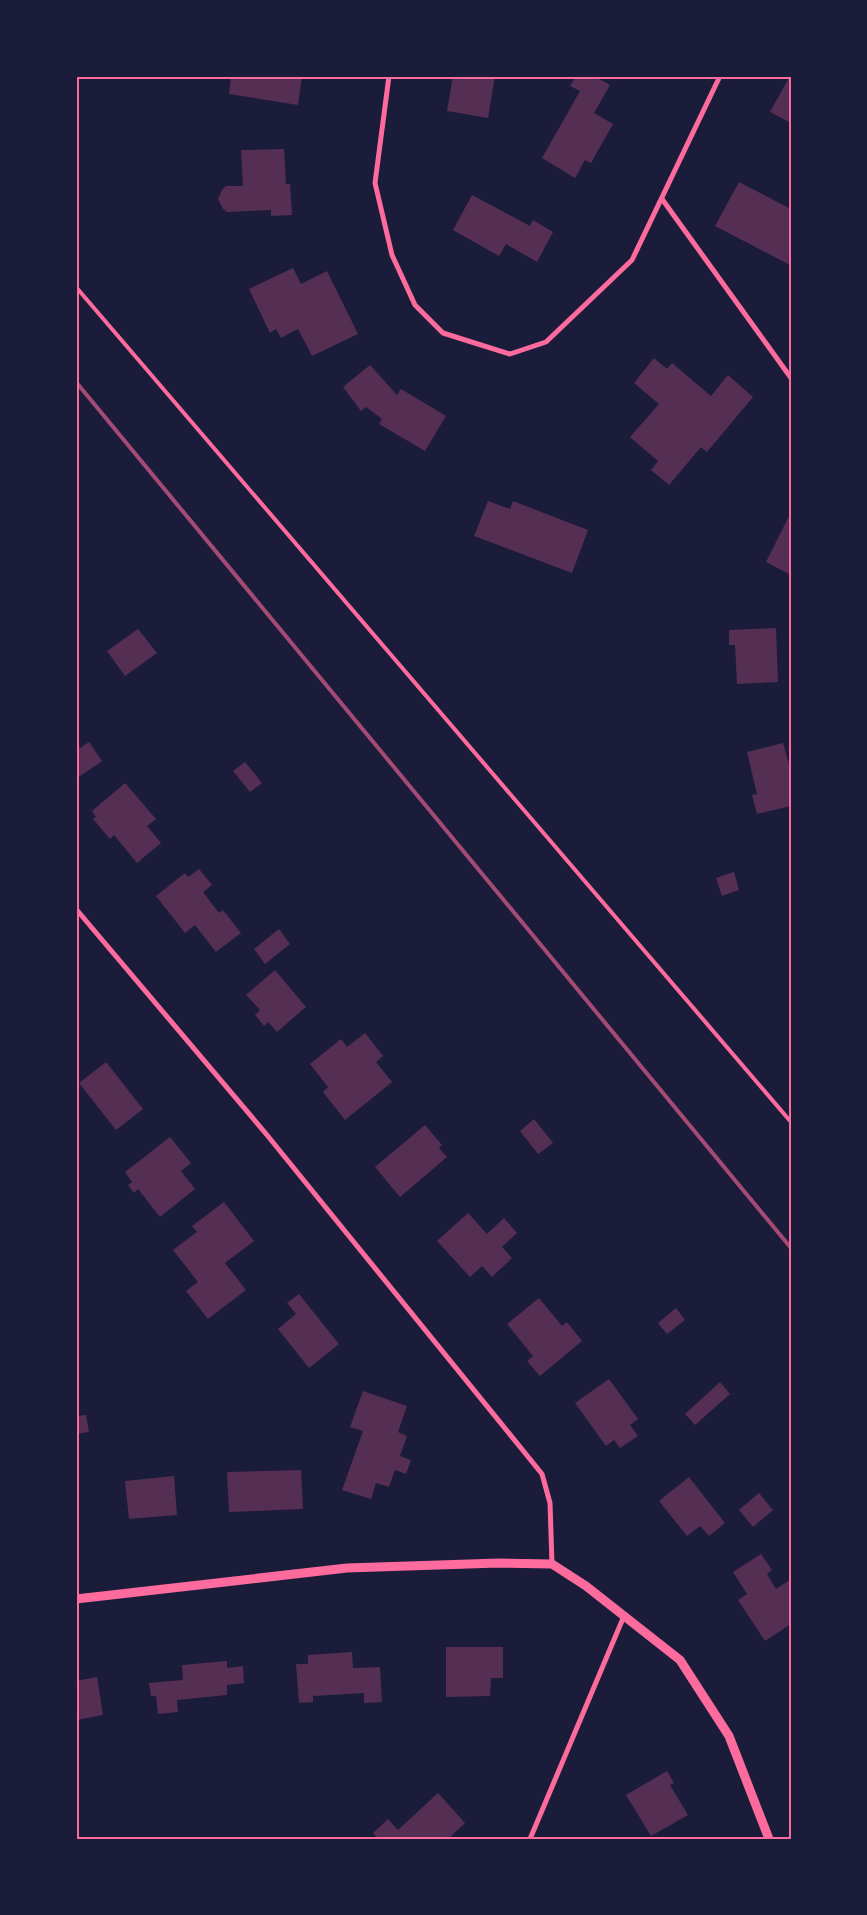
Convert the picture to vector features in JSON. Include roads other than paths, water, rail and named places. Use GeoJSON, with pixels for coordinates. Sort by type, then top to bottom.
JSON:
{"type":"FeatureCollection","features":[{"type":"Feature","properties":{"kind":"street"},"geometry":{"type":"LineString","coordinates":[[389,76],[375,183],[392,255],[415,305],[443,333],[510,354],[546,342],[632,260],[720,76]]}},
{"type":"Feature","properties":{"kind":"street"},"geometry":{"type":"LineString","coordinates":[[662,199],[791,378]]}},
{"type":"Feature","properties":{"kind":"street"},"geometry":{"type":"LineString","coordinates":[[76,909],[267,1135],[542,1474],[550,1503],[552,1564]]}},
{"type":"Feature","properties":{"kind":"street"},"geometry":{"type":"LineString","coordinates":[[76,1599],[347,1568],[499,1563],[552,1564],[586,1586],[680,1660],[724,1728],[769,1839]]}},
{"type":"Feature","properties":{"kind":"street"},"geometry":{"type":"LineString","coordinates":[[530,1839],[624,1616]]}},
{"type":"Feature","properties":{"kind":"lane"},"geometry":{"type":"LineString","coordinates":[[76,287],[791,1122]]}},
{"type":"Feature","properties":{"kind":"railway"},"geometry":{"type":"LineString","coordinates":[[76,382],[791,1248]]}}]}
